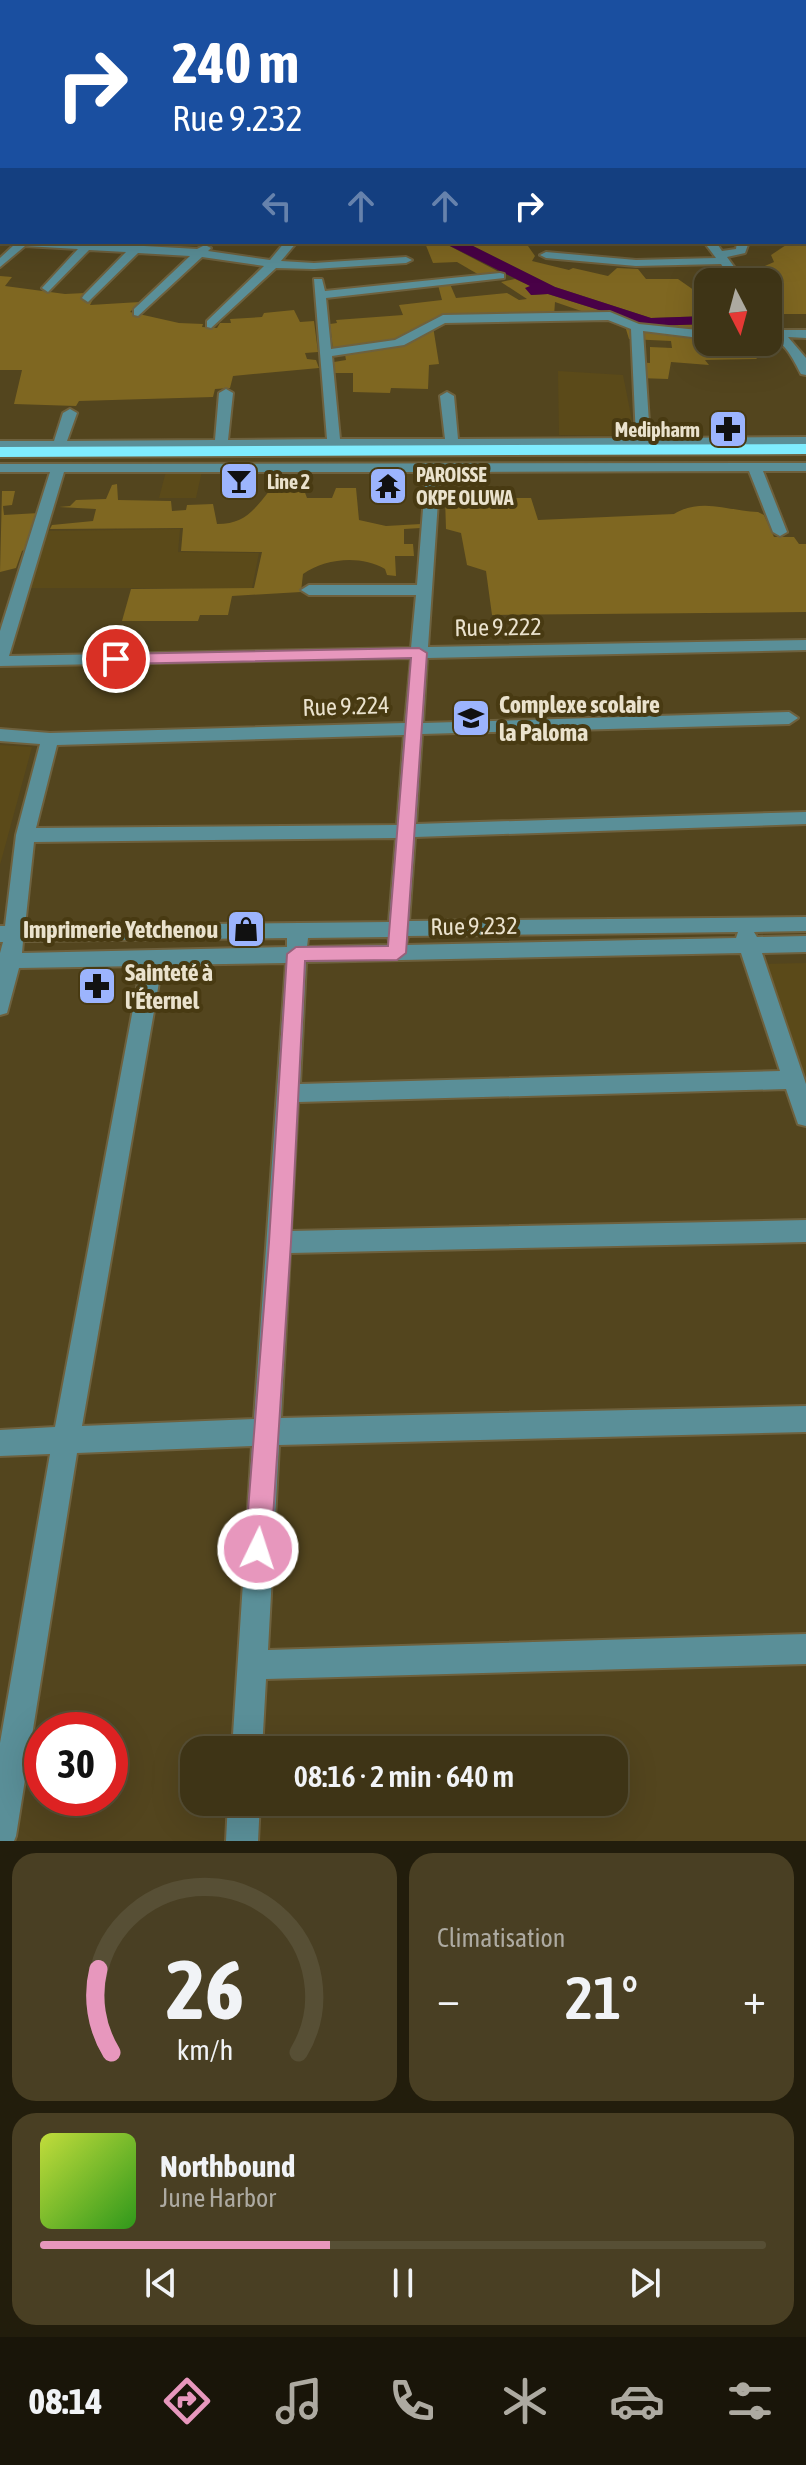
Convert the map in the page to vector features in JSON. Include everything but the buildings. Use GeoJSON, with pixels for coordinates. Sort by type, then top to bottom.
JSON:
{"type":"FeatureCollection","features":[{"type":"Feature","properties":{"kind":"highway"},"geometry":{"type":"LineString","coordinates":[[0,452],[806,449]]}},
{"type":"Feature","properties":{"kind":"highway"},"geometry":{"type":"LineString","coordinates":[[0,461],[806,463]]}},
{"type":"Feature","properties":{"kind":"highway"},"geometry":{"type":"LineString","coordinates":[[780,467],[806,463]]}},
{"type":"Feature","properties":{"kind":"street"},"geometry":{"type":"LineString","coordinates":[[0,264],[19,244]]}},
{"type":"Feature","properties":{"kind":"street"},"geometry":{"type":"LineString","coordinates":[[48,288],[88,244],[139,245],[273,264],[314,266],[406,260]]}},
{"type":"Feature","properties":{"kind":"street"},"geometry":{"type":"LineString","coordinates":[[138,312],[208,244]]}},
{"type":"Feature","properties":{"kind":"street"},"geometry":{"type":"LineString","coordinates":[[211,324],[289,244]]}},
{"type":"Feature","properties":{"kind":"street"},"geometry":{"type":"LineString","coordinates":[[712,244],[729,268]]}},
{"type":"Feature","properties":{"kind":"street"},"geometry":{"type":"LineString","coordinates":[[546,255],[722,258],[741,251],[743,244]]}},
{"type":"Feature","properties":{"kind":"street"},"geometry":{"type":"LineString","coordinates":[[88,298],[139,245]]}},
{"type":"Feature","properties":{"kind":"street"},"geometry":{"type":"LineString","coordinates":[[314,266],[321,295],[334,444]]}},
{"type":"Feature","properties":{"kind":"street"},"geometry":{"type":"LineString","coordinates":[[321,295],[500,276]]}},
{"type":"Feature","properties":{"kind":"street"},"geometry":{"type":"LineString","coordinates":[[326,353],[387,345],[412,338],[424,327],[443,319],[610,316],[637,327],[694,333]]}},
{"type":"Feature","properties":{"kind":"street"},"geometry":{"type":"LineString","coordinates":[[637,327],[643,444]]}},
{"type":"Feature","properties":{"kind":"street"},"geometry":{"type":"LineString","coordinates":[[782,331],[806,334]]}},
{"type":"Feature","properties":{"kind":"street"},"geometry":{"type":"LineString","coordinates":[[782,340],[797,353],[806,371]]}},
{"type":"Feature","properties":{"kind":"street"},"geometry":{"type":"LineString","coordinates":[[221,445],[226,393]]}},
{"type":"Feature","properties":{"kind":"street"},"geometry":{"type":"LineString","coordinates":[[447,396],[452,445]]}},
{"type":"Feature","properties":{"kind":"street"},"geometry":{"type":"LineString","coordinates":[[59,445],[70,413]]}},
{"type":"Feature","properties":{"kind":"street"},"geometry":{"type":"LineString","coordinates":[[0,445],[806,441]]}},
{"type":"Feature","properties":{"kind":"street"},"geometry":{"type":"LineString","coordinates":[[754,467],[780,532]]}},
{"type":"Feature","properties":{"kind":"street"},"geometry":{"type":"LineString","coordinates":[[0,468],[780,467]]}},
{"type":"Feature","properties":{"kind":"street"},"geometry":{"type":"LineString","coordinates":[[0,659],[58,468]]}},
{"type":"Feature","properties":{"kind":"street"},"geometry":{"type":"LineString","coordinates":[[397,953],[433,468]]}},
{"type":"Feature","properties":{"kind":"street"},"geometry":{"type":"LineString","coordinates":[[309,590],[424,590]]}},
{"type":"Feature","properties":{"kind":"street","name":"Rue 9.222"},"geometry":{"type":"LineString","coordinates":[[0,659],[806,645]]}},
{"type":"Feature","properties":{"kind":"street","name":"Rue 9.224"},"geometry":{"type":"LineString","coordinates":[[0,735],[50,739],[789,718]]}},
{"type":"Feature","properties":{"kind":"street"},"geometry":{"type":"LineString","coordinates":[[0,1007],[7,934],[25,835],[50,739]]}},
{"type":"Feature","properties":{"kind":"street"},"geometry":{"type":"LineString","coordinates":[[25,835],[406,831],[806,818]]}},
{"type":"Feature","properties":{"kind":"street","name":"Rue 9.232"},"geometry":{"type":"LineString","coordinates":[[7,934],[297,942],[397,953],[746,935],[806,924]]}},
{"type":"Feature","properties":{"kind":"street","name":"Rue 9.232"},"geometry":{"type":"LineString","coordinates":[[5,960],[153,958],[398,930],[746,935],[806,944]]}},
{"type":"Feature","properties":{"kind":"street"},"geometry":{"type":"LineString","coordinates":[[746,935],[806,1117]]}},
{"type":"Feature","properties":{"kind":"street"},"geometry":{"type":"LineString","coordinates":[[248,1736],[297,942]]}},
{"type":"Feature","properties":{"kind":"street"},"geometry":{"type":"LineString","coordinates":[[0,1836],[66,1439],[153,958]]}},
{"type":"Feature","properties":{"kind":"street"},"geometry":{"type":"LineString","coordinates":[[289,1093],[794,1080]]}},
{"type":"Feature","properties":{"kind":"street"},"geometry":{"type":"LineString","coordinates":[[280,1242],[806,1231]]}},
{"type":"Feature","properties":{"kind":"street"},"geometry":{"type":"LineString","coordinates":[[0,1443],[266,1432],[806,1419]]}},
{"type":"Feature","properties":{"kind":"street"},"geometry":{"type":"LineString","coordinates":[[251,1665],[806,1649]]}},
{"type":"Feature","properties":{"kind":"street"},"geometry":{"type":"LineString","coordinates":[[242,1841],[243,1816]]}},
{"type":"Feature","properties":{"kind":"shaded area"},"geometry":{"type":"Polygon","coordinates":[[[425,244],[446,244],[501,273],[481,276],[457,262],[433,263],[425,244]]]}},
{"type":"Feature","properties":{"kind":"shaded area"},"geometry":{"type":"Polygon","coordinates":[[[446,244],[469,244],[555,287],[651,318],[694,316],[694,324],[650,326],[548,294],[531,295],[525,288],[530,286],[446,244]]]}},
{"type":"Feature","properties":{"kind":"shaded area"},"geometry":{"type":"Polygon","coordinates":[[[469,244],[529,244],[535,256],[532,261],[608,276],[617,268],[638,269],[646,279],[678,279],[694,290],[694,316],[651,318],[555,287],[469,244]]]}},
{"type":"Feature","properties":{"kind":"shaded area"},"geometry":{"type":"Polygon","coordinates":[[[788,244],[806,244],[806,314],[782,314],[782,268],[760,268],[774,262],[771,255],[788,244]]]}},
{"type":"Feature","properties":{"kind":"shaded area"},"geometry":{"type":"Polygon","coordinates":[[[0,276],[12,277],[5,286],[65,294],[85,293],[81,298],[93,299],[90,305],[140,302],[130,312],[179,323],[203,324],[202,327],[217,328],[220,323],[231,323],[230,319],[262,317],[264,313],[294,310],[300,322],[314,321],[318,352],[305,353],[307,359],[316,360],[319,368],[233,376],[230,388],[215,389],[213,397],[79,401],[76,406],[14,404],[22,370],[0,370],[0,276]]]}},
{"type":"Feature","properties":{"kind":"shaded area"},"geometry":{"type":"Polygon","coordinates":[[[515,279],[533,287],[531,295],[548,294],[650,326],[694,324],[694,356],[755,356],[757,359],[705,360],[709,365],[671,362],[668,379],[638,378],[635,362],[650,363],[650,347],[672,348],[671,341],[629,339],[625,326],[555,302],[554,316],[432,320],[439,364],[429,365],[428,389],[391,388],[390,393],[353,392],[353,373],[335,373],[334,362],[346,360],[344,349],[333,350],[330,324],[337,323],[336,320],[403,315],[399,305],[442,300],[438,285],[450,284],[456,298],[507,293],[519,300],[527,299],[501,282],[515,279]]]}},
{"type":"Feature","properties":{"kind":"shaded area"},"geometry":{"type":"Polygon","coordinates":[[[558,371],[623,375],[635,436],[559,435],[558,371]]]}},
{"type":"Feature","properties":{"kind":"shaded area"},"geometry":{"type":"Polygon","coordinates":[[[166,471],[202,471],[196,498],[159,498],[166,471]]]}},
{"type":"Feature","properties":{"kind":"shaded area"},"geometry":{"type":"Polygon","coordinates":[[[117,484],[118,500],[171,501],[172,511],[186,510],[187,505],[213,504],[217,524],[242,519],[270,490],[304,490],[307,498],[332,498],[336,488],[356,488],[359,520],[386,526],[421,524],[421,528],[404,529],[404,544],[413,544],[414,556],[395,556],[396,576],[387,575],[385,569],[376,565],[344,560],[322,564],[303,574],[301,592],[232,596],[228,615],[200,615],[198,621],[122,621],[131,589],[254,588],[262,552],[181,551],[183,528],[50,529],[52,525],[93,521],[96,509],[59,507],[70,506],[76,500],[106,499],[112,485],[117,484]]]}},
{"type":"Feature","properties":{"kind":"shaded area"},"geometry":{"type":"Polygon","coordinates":[[[2,491],[15,491],[12,505],[3,506],[4,515],[39,513],[29,547],[22,551],[16,568],[0,572],[2,491]]]}},
{"type":"Feature","properties":{"kind":"shaded area"},"geometry":{"type":"Polygon","coordinates":[[[445,498],[531,498],[538,520],[674,514],[695,506],[758,512],[764,515],[774,537],[794,537],[799,544],[806,544],[806,612],[492,615],[486,571],[467,565],[461,533],[446,529],[445,498]]]}},
{"type":"Feature","properties":{"kind":"shaded area"},"geometry":{"type":"Polygon","coordinates":[[[180,529],[178,552],[259,553],[252,588],[30,588],[46,531],[180,529]]]}},
{"type":"Feature","properties":{"kind":"shaded area"},"geometry":{"type":"Polygon","coordinates":[[[0,745],[32,747],[0,865],[0,745]]]}},
{"type":"Feature","properties":{"kind":"shaded area"},"geometry":{"type":"Polygon","coordinates":[[[806,963],[806,1117],[758,964],[806,963]]]}},
{"type":"Feature","properties":{"kind":"place","name":"Medipharm"},"geometry":{"type":"Point","coordinates":[728,429]}},
{"type":"Feature","properties":{"kind":"place","name":"Line 2"},"geometry":{"type":"Point","coordinates":[239,481]}},
{"type":"Feature","properties":{"kind":"place","name":"PAROISSE OKPE OLUWA"},"geometry":{"type":"Point","coordinates":[388,486]}},
{"type":"Feature","properties":{"kind":"place","name":"Complexe scolaire la Paloma"},"geometry":{"type":"Point","coordinates":[471,718]}},
{"type":"Feature","properties":{"kind":"place","name":"Imprimerie Yetchenou"},"geometry":{"type":"Point","coordinates":[246,929]}},
{"type":"Feature","properties":{"kind":"place","name":"Sainteté à l'Éternel"},"geometry":{"type":"Point","coordinates":[97,986]}},
{"type":"Feature","properties":{"kind":"route"},"geometry":{"type":"LineString","coordinates":[[116,659],[419,653],[397,953],[296,954],[258,1549]]}}]}
